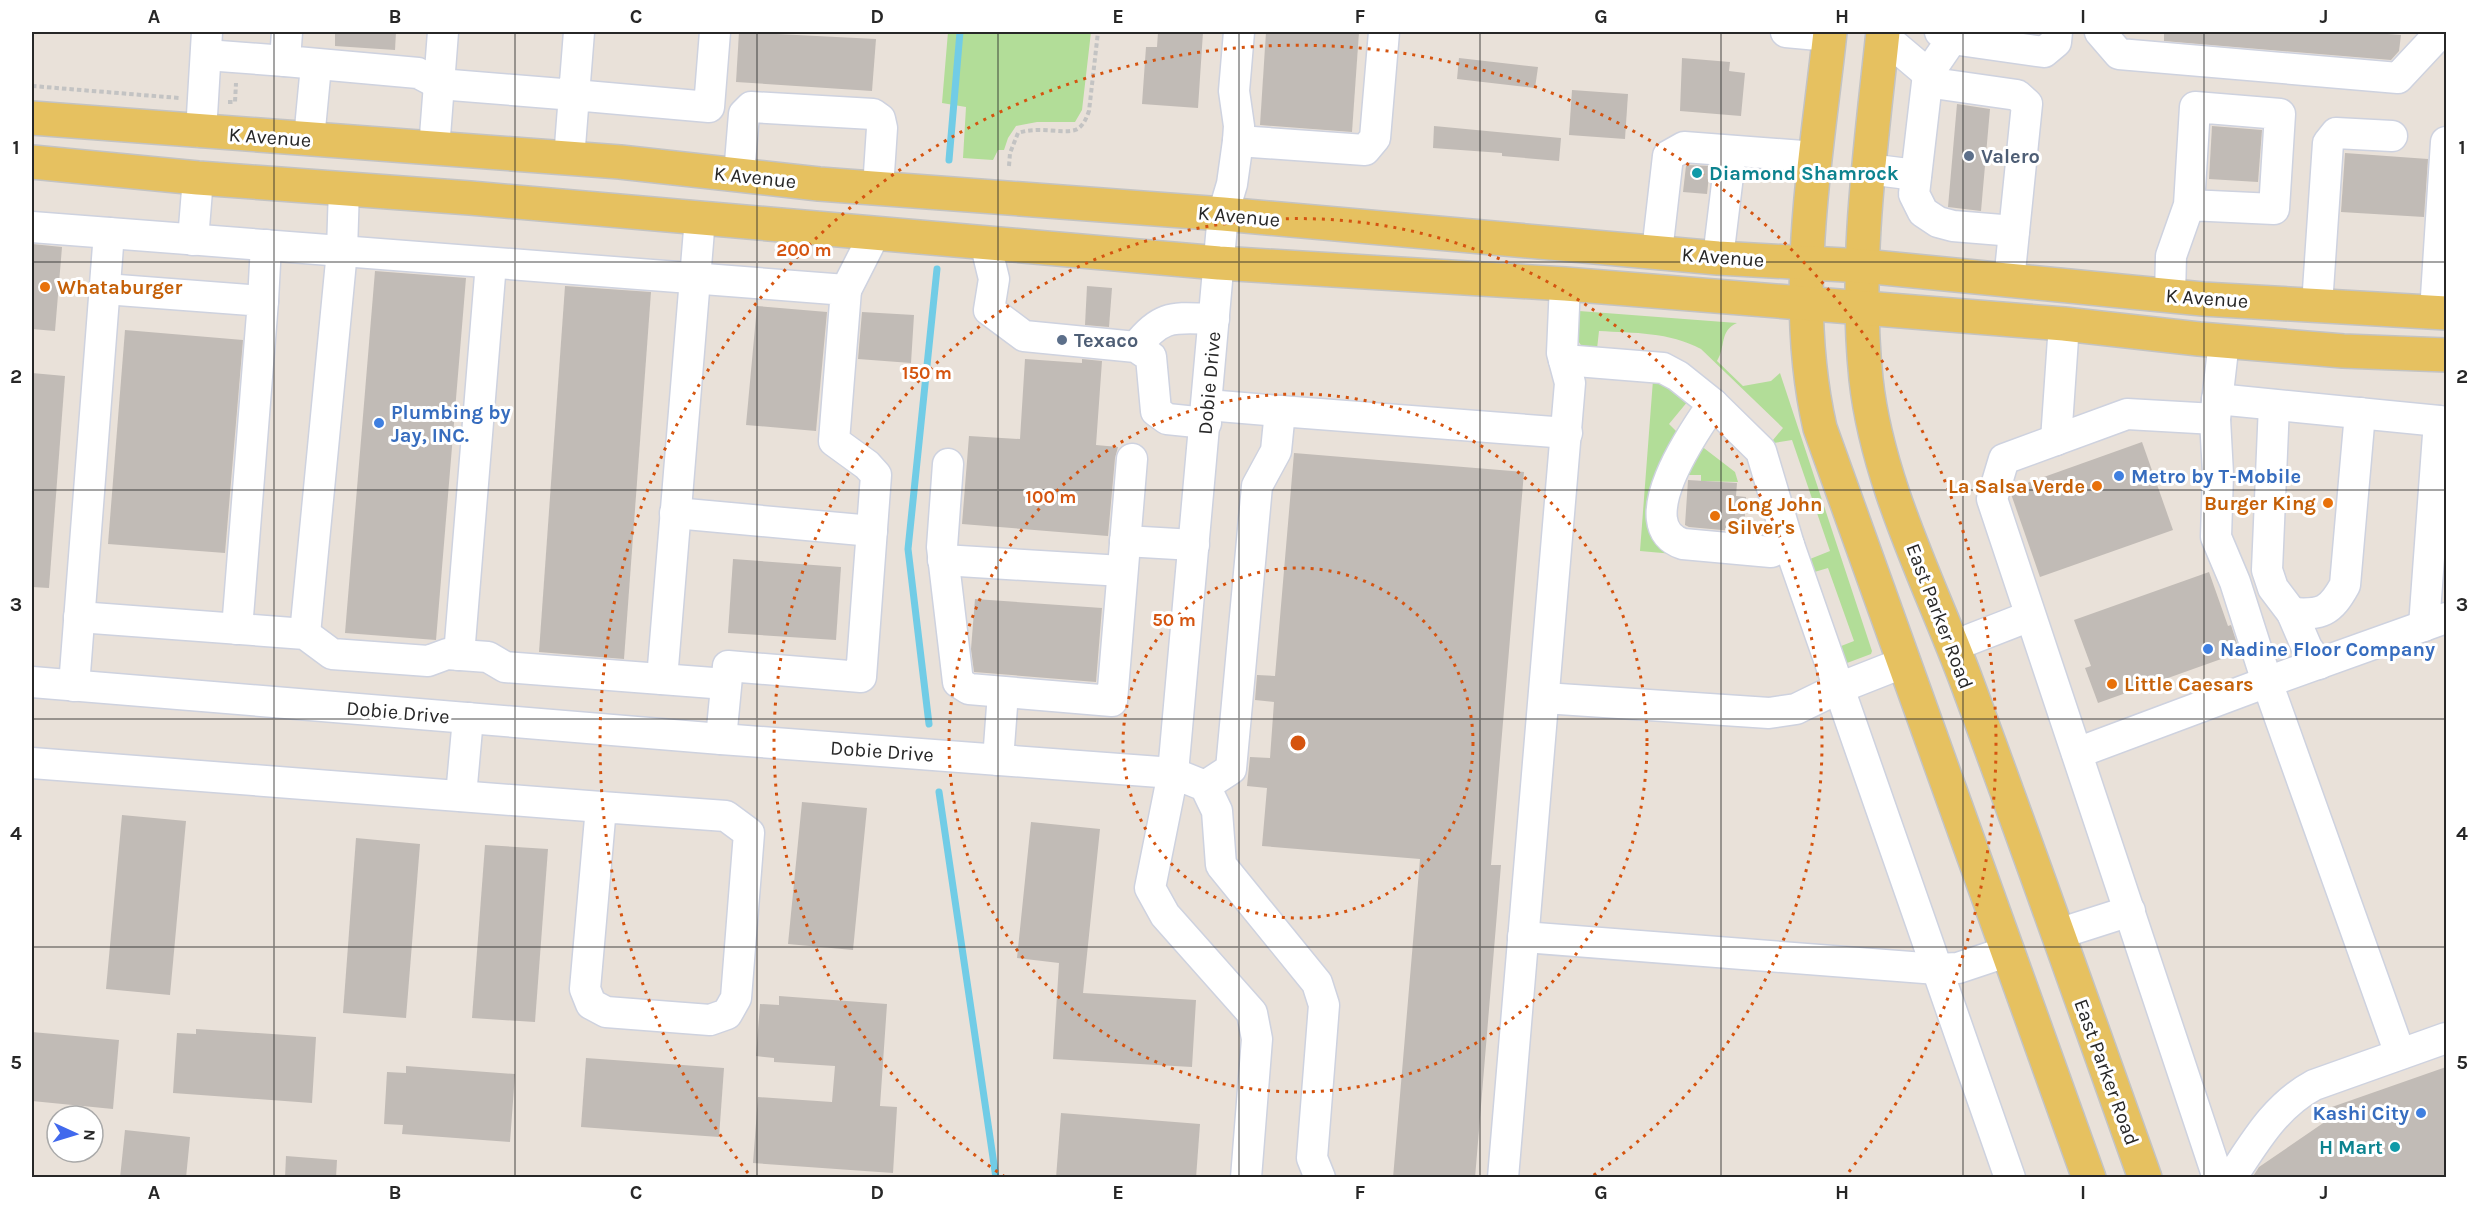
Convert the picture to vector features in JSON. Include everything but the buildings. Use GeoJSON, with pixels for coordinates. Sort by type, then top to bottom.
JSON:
{"type":"FeatureCollection","features":[{"type":"Feature","properties":{"kind":"main road","name":"East Parker Road"},"geometry":{"type":"LineString","coordinates":[[1883,33],[1868,169],[1863,266],[1866,380],[1872,420],[1895,500],[1953,646],[2145,1178]]}},
{"type":"Feature","properties":{"kind":"main road"},"geometry":{"type":"LineString","coordinates":[[1829,34],[1806,262],[1812,393],[1820,428],[2089,1178]]}},
{"type":"Feature","properties":{"kind":"main road"},"geometry":{"type":"LineString","coordinates":[[198,178],[202,116]]}},
{"type":"Feature","properties":{"kind":"main road","name":"K Avenue"},"geometry":{"type":"LineString","coordinates":[[32,117],[202,116],[309,139],[569,159],[878,188],[1223,214],[1718,258],[1863,266],[2170,296],[2441,312]]}},
{"type":"Feature","properties":{"kind":"main road"},"geometry":{"type":"LineString","coordinates":[[565,206],[569,159]]}},
{"type":"Feature","properties":{"kind":"main road","name":"K Avenue"},"geometry":{"type":"LineString","coordinates":[[32,162],[198,178],[565,206],[1219,263],[1565,284],[2064,324],[2343,351],[2446,355]]}},
{"type":"Feature","properties":{"kind":"main road"},"geometry":{"type":"LineString","coordinates":[[876,233],[878,188]]}},
{"type":"Feature","properties":{"kind":"main road"},"geometry":{"type":"LineString","coordinates":[[1905,662],[1953,646]]}},
{"type":"Feature","properties":{"kind":"main road"},"geometry":{"type":"LineString","coordinates":[[2009,951],[2058,934]]}},
{"type":"Feature","properties":{"kind":"street"},"geometry":{"type":"LineString","coordinates":[[285,61],[286,32]]}},
{"type":"Feature","properties":{"kind":"street"},"geometry":{"type":"LineString","coordinates":[[434,149],[443,32]]}},
{"type":"Feature","properties":{"kind":"street"},"geometry":{"type":"LineString","coordinates":[[569,159],[579,32]]}},
{"type":"Feature","properties":{"kind":"street"},"geometry":{"type":"LineString","coordinates":[[202,116],[207,43],[316,66],[418,73],[439,84],[709,107],[715,32]]}},
{"type":"Feature","properties":{"kind":"street","name":"Dobie Drive"},"geometry":{"type":"LineString","coordinates":[[32,682],[720,739],[1173,773],[1207,414],[1223,214],[1232,184],[1238,141],[1239,126],[1234,91],[1239,32]]}},
{"type":"Feature","properties":{"kind":"street"},"geometry":{"type":"LineString","coordinates":[[1238,141],[1365,150],[1375,138],[1384,32]]}},
{"type":"Feature","properties":{"kind":"street"},"geometry":{"type":"LineString","coordinates":[[1786,32],[1829,34]]}},
{"type":"Feature","properties":{"kind":"street"},"geometry":{"type":"LineString","coordinates":[[2014,231],[1953,226],[1938,222],[1923,212],[1914,194],[1928,74],[1946,35],[2044,52],[2056,42],[2057,32]]}},
{"type":"Feature","properties":{"kind":"street"},"geometry":{"type":"LineString","coordinates":[[2100,32],[2119,54],[2398,78],[2443,33]]}},
{"type":"Feature","properties":{"kind":"street"},"geometry":{"type":"LineString","coordinates":[[1883,33],[1940,84],[2017,95],[2027,104],[2008,281]]}},
{"type":"Feature","properties":{"kind":"street"},"geometry":{"type":"LineString","coordinates":[[309,139],[316,66]]}},
{"type":"Feature","properties":{"kind":"street"},"geometry":{"type":"LineString","coordinates":[[739,175],[744,114],[751,107],[873,114],[880,119],[882,128],[878,188]]}},
{"type":"Feature","properties":{"kind":"street"},"geometry":{"type":"LineString","coordinates":[[2317,305],[2328,143],[2336,133],[2392,136]]}},
{"type":"Feature","properties":{"kind":"street"},"geometry":{"type":"LineString","coordinates":[[2441,312],[2446,142]]}},
{"type":"Feature","properties":{"kind":"street"},"geometry":{"type":"LineString","coordinates":[[1657,252],[1668,156],[1684,147],[1816,157]]}},
{"type":"Feature","properties":{"kind":"street"},"geometry":{"type":"LineString","coordinates":[[1718,258],[1731,151]]}},
{"type":"Feature","properties":{"kind":"street"},"geometry":{"type":"LineString","coordinates":[[1868,169],[1916,175]]}},
{"type":"Feature","properties":{"kind":"street"},"geometry":{"type":"LineString","coordinates":[[193,240],[198,178]]}},
{"type":"Feature","properties":{"kind":"street"},"geometry":{"type":"LineString","coordinates":[[305,634],[342,251],[344,188]]}},
{"type":"Feature","properties":{"kind":"street"},"geometry":{"type":"LineString","coordinates":[[2170,296],[2171,256],[2188,205]]}},
{"type":"Feature","properties":{"kind":"street"},"geometry":{"type":"LineString","coordinates":[[662,679],[699,218]]}},
{"type":"Feature","properties":{"kind":"street"},"geometry":{"type":"LineString","coordinates":[[32,227],[846,290]]}},
{"type":"Feature","properties":{"kind":"street"},"geometry":{"type":"LineString","coordinates":[[74,686],[109,233]]}},
{"type":"Feature","properties":{"kind":"street"},"geometry":{"type":"LineString","coordinates":[[720,739],[728,666],[861,676],[876,475],[867,465],[834,441],[846,290],[876,233]]}},
{"type":"Feature","properties":{"kind":"street"},"geometry":{"type":"LineString","coordinates":[[986,243],[994,279],[988,310],[1024,336],[1136,347],[1151,357],[1156,411],[1167,419],[1207,414],[1280,411],[1567,433]]}},
{"type":"Feature","properties":{"kind":"street"},"geometry":{"type":"LineString","coordinates":[[237,629],[266,245]]}},
{"type":"Feature","properties":{"kind":"street"},"geometry":{"type":"LineString","coordinates":[[459,655],[491,262]]}},
{"type":"Feature","properties":{"kind":"street"},"geometry":{"type":"LineString","coordinates":[[1503,1178],[1567,433],[1570,383],[1562,353],[1565,284]]}},
{"type":"Feature","properties":{"kind":"street"},"geometry":{"type":"LineString","coordinates":[[105,289],[263,301]]}},
{"type":"Feature","properties":{"kind":"street"},"geometry":{"type":"LineString","coordinates":[[1136,347],[1149,330],[1171,318],[1214,319]]}},
{"type":"Feature","properties":{"kind":"street"},"geometry":{"type":"LineString","coordinates":[[2056,440],[2064,324]]}},
{"type":"Feature","properties":{"kind":"street"},"geometry":{"type":"LineString","coordinates":[[2224,341],[2216,409],[2218,474],[2216,537],[2235,582],[2267,682],[2400,1054]]}},
{"type":"Feature","properties":{"kind":"street"},"geometry":{"type":"LineString","coordinates":[[1564,360],[1664,368],[1678,376],[1713,404],[1761,451],[1789,545],[2010,1178]]}},
{"type":"Feature","properties":{"kind":"street"},"geometry":{"type":"LineString","coordinates":[[1713,404],[1691,436],[1673,471],[1665,495],[1662,520],[1664,532],[1672,541],[1683,544],[1771,552],[1789,545]]}},
{"type":"Feature","properties":{"kind":"street"},"geometry":{"type":"LineString","coordinates":[[2274,405],[2267,570],[2273,588],[2292,614],[2307,648],[2319,664]]}},
{"type":"Feature","properties":{"kind":"street"},"geometry":{"type":"LineString","coordinates":[[2077,753],[2435,622],[2443,421],[2274,405],[2127,414],[2004,459],[1992,499],[2218,1178]]}},
{"type":"Feature","properties":{"kind":"street"},"geometry":{"type":"LineString","coordinates":[[1205,786],[1231,770],[1257,486],[1276,451],[1280,411]]}},
{"type":"Feature","properties":{"kind":"street"},"geometry":{"type":"LineString","coordinates":[[2292,614],[2313,615],[2327,610],[2345,585],[2360,413]]}},
{"type":"Feature","properties":{"kind":"street"},"geometry":{"type":"LineString","coordinates":[[948,464],[942,547],[958,682],[969,689],[1112,701],[1132,459]]}},
{"type":"Feature","properties":{"kind":"street"},"geometry":{"type":"LineString","coordinates":[[675,513],[872,531]]}},
{"type":"Feature","properties":{"kind":"street"},"geometry":{"type":"LineString","coordinates":[[1125,541],[1194,544]]}},
{"type":"Feature","properties":{"kind":"street"},"geometry":{"type":"LineString","coordinates":[[944,560],[1122,571]]}},
{"type":"Feature","properties":{"kind":"street"},"geometry":{"type":"LineString","coordinates":[[1953,646],[2030,616]]}},
{"type":"Feature","properties":{"kind":"street"},"geometry":{"type":"LineString","coordinates":[[79,617],[305,634],[332,654],[428,661],[447,654],[488,657],[505,667],[726,684]]}},
{"type":"Feature","properties":{"kind":"street"},"geometry":{"type":"LineString","coordinates":[[1544,699],[1769,713],[1797,709],[1839,688],[1905,662]]}},
{"type":"Feature","properties":{"kind":"street"},"geometry":{"type":"LineString","coordinates":[[998,760],[1003,693]]}},
{"type":"Feature","properties":{"kind":"street"},"geometry":{"type":"LineString","coordinates":[[461,796],[468,718]]}},
{"type":"Feature","properties":{"kind":"street"},"geometry":{"type":"LineString","coordinates":[[32,762],[726,816],[749,833],[736,998],[727,1014],[710,1020],[606,1012],[591,1004],[585,989],[601,807]]}},
{"type":"Feature","properties":{"kind":"street"},"geometry":{"type":"LineString","coordinates":[[1246,1178],[1257,1039],[1252,1013],[1165,915],[1150,888],[1173,773],[1205,786],[1217,811],[1221,865],[1317,982],[1324,1005],[1312,1158],[1320,1178]]}},
{"type":"Feature","properties":{"kind":"street"},"geometry":{"type":"LineString","coordinates":[[2058,934],[2130,910]]}},
{"type":"Feature","properties":{"kind":"street"},"geometry":{"type":"LineString","coordinates":[[1523,937],[1937,969],[1958,968],[2009,951]]}},
{"type":"Feature","properties":{"kind":"street"},"geometry":{"type":"LineString","coordinates":[[2231,1178],[2274,1116],[2300,1092],[2446,1038]]}},
{"type":"Feature","properties":{"kind":"path"},"geometry":{"type":"LineString","coordinates":[[1010,166],[1010,153],[1018,133],[1031,129],[1074,130],[1084,123],[1089,111],[1098,32]]}},
{"type":"Feature","properties":{"kind":"path"},"geometry":{"type":"LineString","coordinates":[[32,86],[202,116]]}},
{"type":"Feature","properties":{"kind":"green space"},"geometry":{"type":"Polygon","coordinates":[[[948,32],[1091,32],[1082,110],[1075,122],[1037,122],[1016,126],[1004,150],[998,150],[993,160],[963,158],[966,107],[942,103],[948,32]]]}},
{"type":"Feature","properties":{"kind":"green space"},"geometry":{"type":"Polygon","coordinates":[[[1579,311],[1737,323],[1731,326],[1725,335],[1717,361],[1743,386],[1771,381],[1780,373],[1872,651],[1871,654],[1847,663],[1836,652],[1836,648],[1854,641],[1828,568],[1811,573],[1808,562],[1810,559],[1830,551],[1792,440],[1774,443],[1773,440],[1783,428],[1701,349],[1689,343],[1651,334],[1599,331],[1597,349],[1583,348],[1576,338],[1579,311]]]}},
{"type":"Feature","properties":{"kind":"green space"},"geometry":{"type":"Polygon","coordinates":[[[1653,380],[1665,381],[1688,401],[1669,424],[1677,432],[1654,537],[1656,545],[1662,549],[1756,557],[1752,561],[1640,551],[1653,380]]]}},
{"type":"Feature","properties":{"kind":"green space"},"geometry":{"type":"Polygon","coordinates":[[[1696,442],[1735,472],[1738,482],[1701,481],[1701,475],[1682,475],[1696,442]]]}},
{"type":"Feature","properties":{"kind":"waterway"},"geometry":{"type":"LineString","coordinates":[[949,160],[960,32]]}},
{"type":"Feature","properties":{"kind":"waterway"},"geometry":{"type":"LineString","coordinates":[[929,724],[908,549],[937,269]]}},
{"type":"Feature","properties":{"kind":"waterway"},"geometry":{"type":"LineString","coordinates":[[939,792],[996,1178]]}},
{"type":"Feature","properties":{"kind":"place","name":"Valero"},"geometry":{"type":"Point","coordinates":[1969,156]}},
{"type":"Feature","properties":{"kind":"place","name":"Diamond Shamrock"},"geometry":{"type":"Point","coordinates":[1697,173]}},
{"type":"Feature","properties":{"kind":"place","name":"Whataburger"},"geometry":{"type":"Point","coordinates":[45,287]}},
{"type":"Feature","properties":{"kind":"place","name":"Texaco"},"geometry":{"type":"Point","coordinates":[1062,340]}},
{"type":"Feature","properties":{"kind":"place","name":"Plumbing by Jay, INC."},"geometry":{"type":"Point","coordinates":[379,423]}},
{"type":"Feature","properties":{"kind":"place","name":"Metro by T-Mobile"},"geometry":{"type":"Point","coordinates":[2119,476]}},
{"type":"Feature","properties":{"kind":"place","name":"La Salsa Verde"},"geometry":{"type":"Point","coordinates":[2097,486]}},
{"type":"Feature","properties":{"kind":"place","name":"Burger King"},"geometry":{"type":"Point","coordinates":[2328,503]}},
{"type":"Feature","properties":{"kind":"place","name":"Long John Silver's"},"geometry":{"type":"Point","coordinates":[1715,516]}},
{"type":"Feature","properties":{"kind":"place","name":"Nadine Floor Company"},"geometry":{"type":"Point","coordinates":[2208,649]}},
{"type":"Feature","properties":{"kind":"place","name":"Little Caesars"},"geometry":{"type":"Point","coordinates":[2112,684]}},
{"type":"Feature","properties":{"kind":"place","name":"Kashi City"},"geometry":{"type":"Point","coordinates":[2421,1113]}},
{"type":"Feature","properties":{"kind":"place","name":"H Mart"},"geometry":{"type":"Point","coordinates":[2395,1147]}}]}
